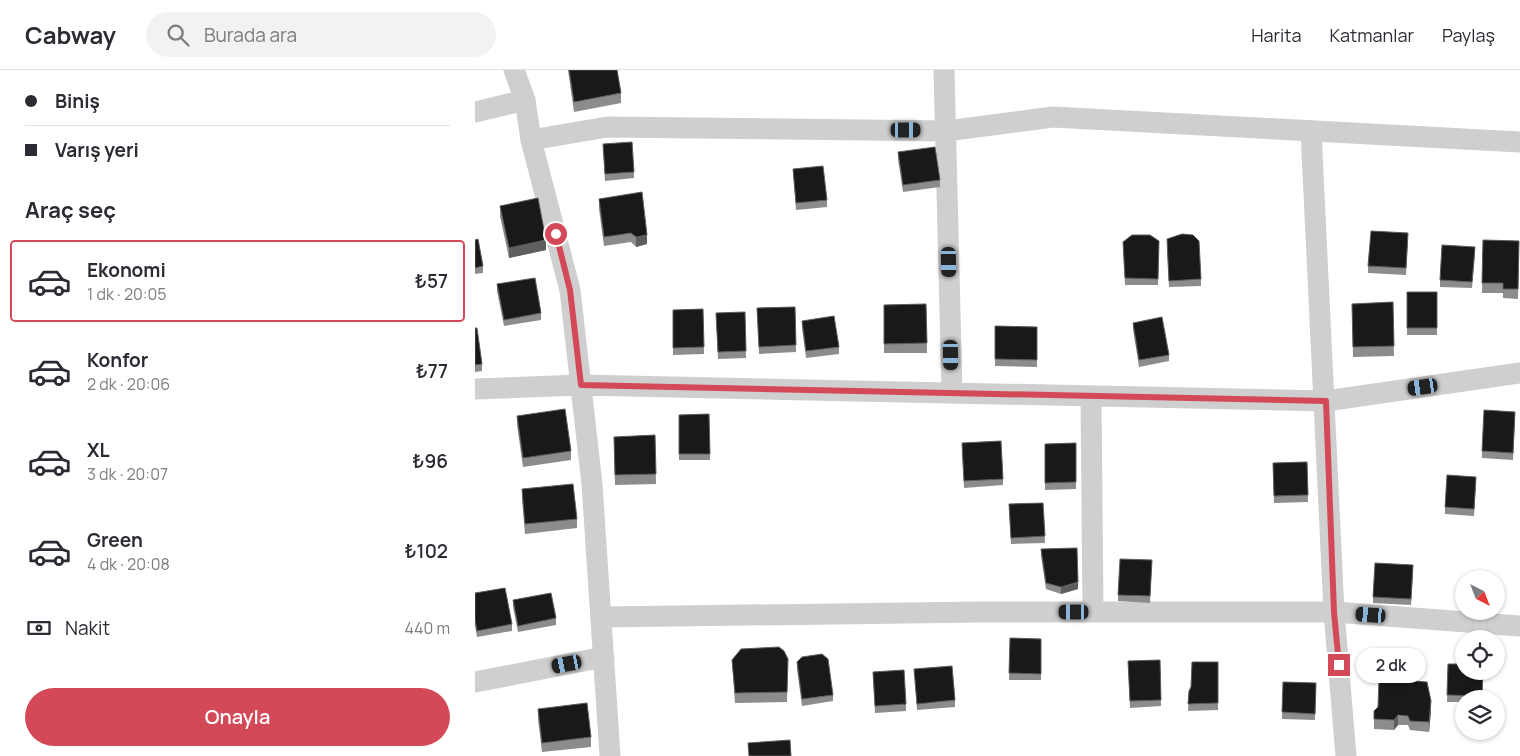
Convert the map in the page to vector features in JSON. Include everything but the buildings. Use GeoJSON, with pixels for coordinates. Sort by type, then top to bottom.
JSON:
{"type":"FeatureCollection","features":[{"type":"Feature","properties":{"kind":"street"},"geometry":{"type":"LineString","coordinates":[[515,70],[525,100],[531,140],[570,290],[592,484],[610,756]]}},
{"type":"Feature","properties":{"kind":"street"},"geometry":{"type":"LineString","coordinates":[[944,70],[951,393]]}},
{"type":"Feature","properties":{"kind":"street"},"geometry":{"type":"LineString","coordinates":[[475,112],[525,100]]}},
{"type":"Feature","properties":{"kind":"street"},"geometry":{"type":"LineString","coordinates":[[531,140],[607,127],[946,131],[1053,118],[1520,142]]}},
{"type":"Feature","properties":{"kind":"street"},"geometry":{"type":"LineString","coordinates":[[1311,131],[1326,401],[1334,612],[1346,756]]}},
{"type":"Feature","properties":{"kind":"street"},"geometry":{"type":"LineString","coordinates":[[475,390],[581,385],[1326,401],[1520,373]]}},
{"type":"Feature","properties":{"kind":"street"},"geometry":{"type":"LineString","coordinates":[[1091,396],[1093,612]]}},
{"type":"Feature","properties":{"kind":"street"},"geometry":{"type":"LineString","coordinates":[[602,617],[1093,612],[1334,612],[1520,626]]}},
{"type":"Feature","properties":{"kind":"street"},"geometry":{"type":"LineString","coordinates":[[475,682],[604,657]]}},
{"type":"Feature","properties":{"kind":"route"},"geometry":{"type":"LineString","coordinates":[[556,234],[570,290],[581,385],[1326,401],[1334,612],[1339,665]]}}]}
